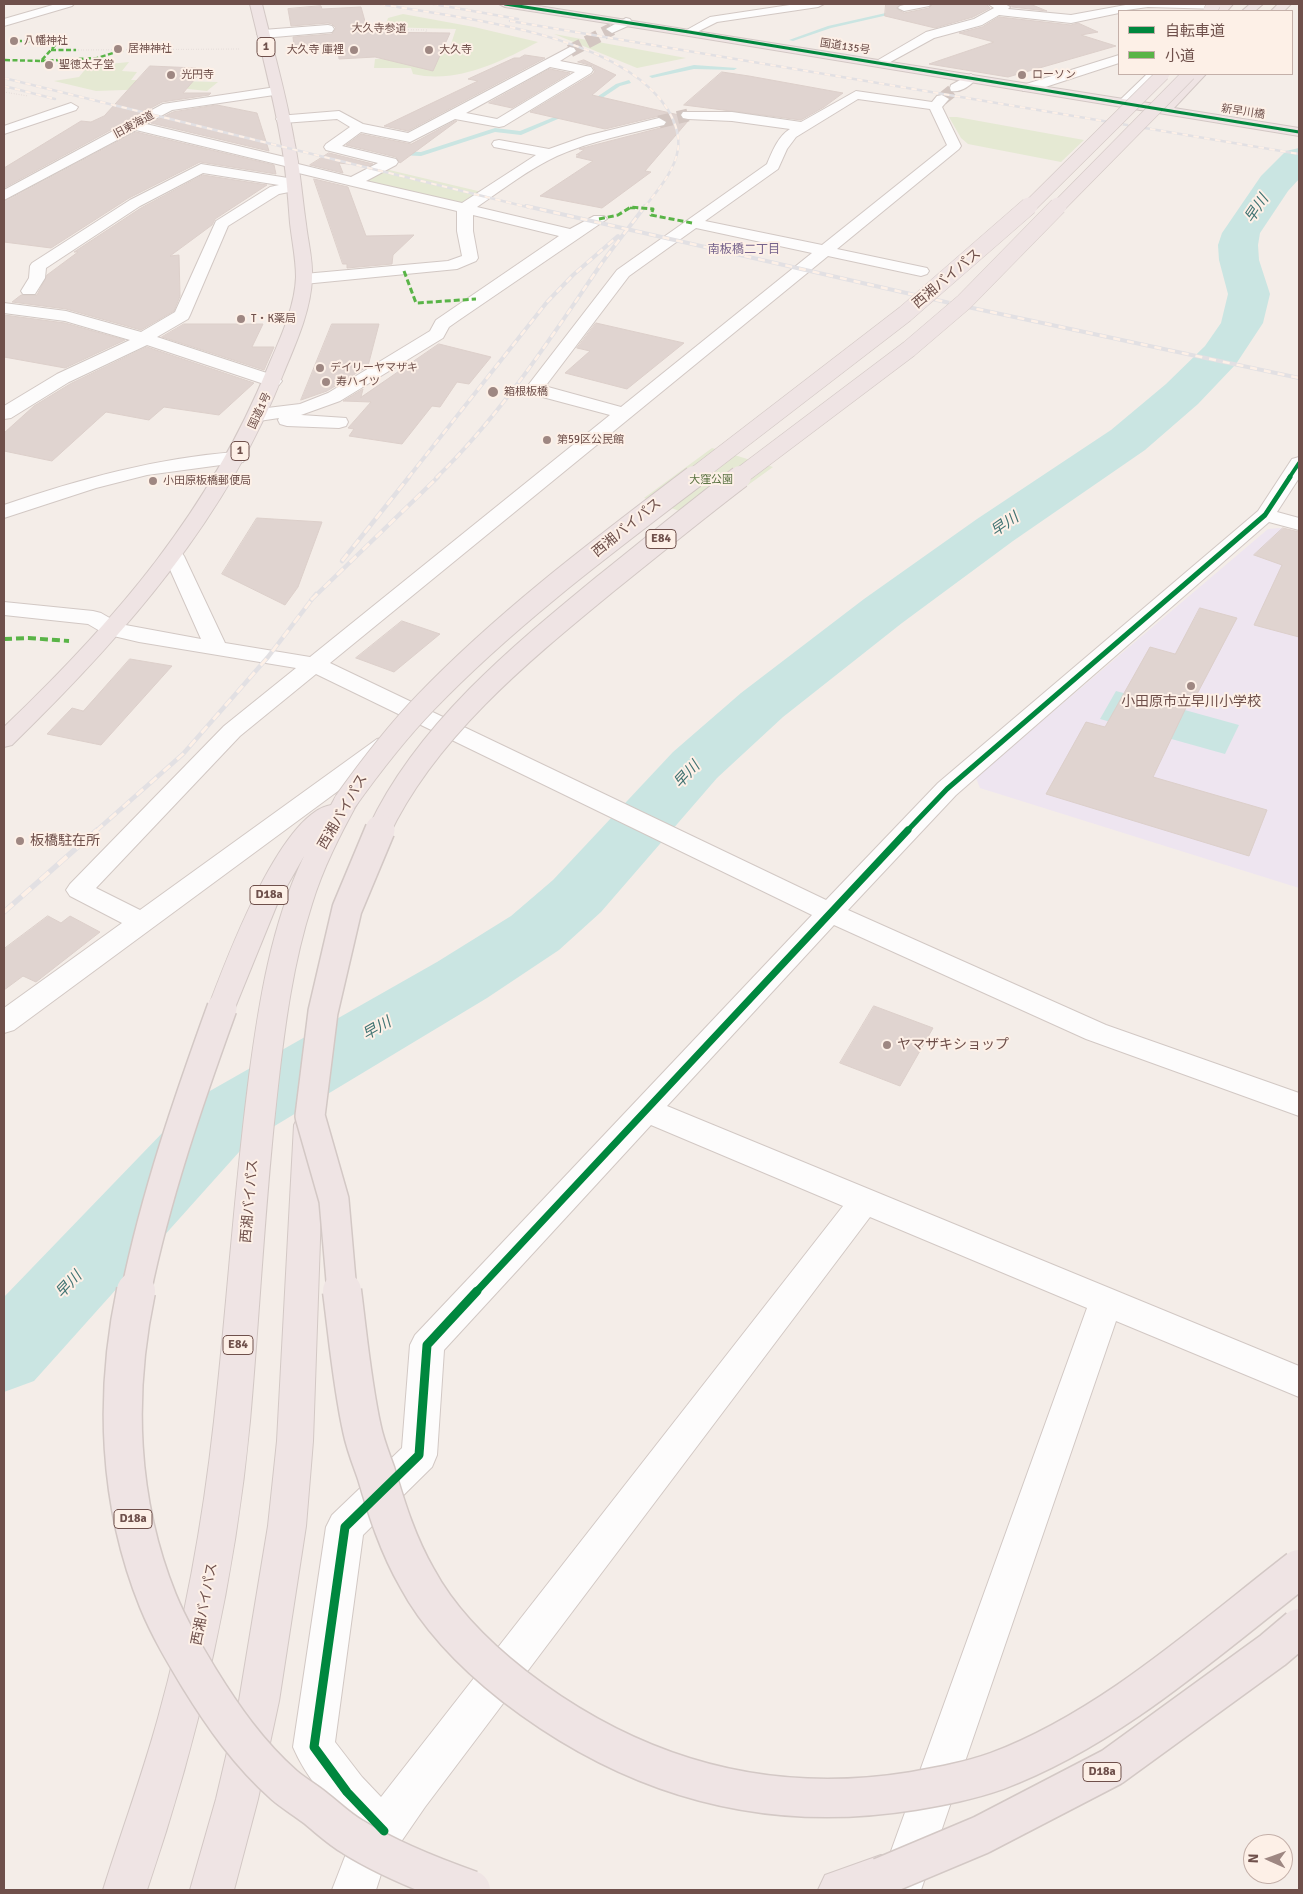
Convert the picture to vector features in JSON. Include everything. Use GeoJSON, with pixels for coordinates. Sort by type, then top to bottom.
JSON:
{"type":"FeatureCollection","features":[{"type":"Feature","properties":{"kind":"highway","name":"国道1号"},"geometry":{"type":"LineString","coordinates":[[4,740],[113,629],[174,556],[236,458],[259,415],[292,328],[304,279],[293,175],[283,119],[256,4]]}},
{"type":"Feature","properties":{"kind":"highway","name":"国道135号"},"geometry":{"type":"LineString","coordinates":[[505,4],[689,32],[1183,113]]}},
{"type":"Feature","properties":{"kind":"highway","name":"西湘バイパス"},"geometry":{"type":"LineString","coordinates":[[125,1890],[170,1750],[202,1627],[219,1525],[232,1422],[256,1135],[279,978],[292,924],[306,883],[324,841],[345,802],[384,747],[416,710],[455,671],[507,624],[669,495],[942,285],[1000,234],[1109,130],[1162,75]]}},
{"type":"Feature","properties":{"kind":"highway","name":"西湘バイパス"},"geometry":{"type":"LineString","coordinates":[[212,1890],[237,1798],[259,1702],[287,1526],[295,1440],[310,1116],[323,1012],[348,909],[366,859],[387,814],[414,771],[439,738],[468,705],[553,627],[700,507],[909,349],[964,302],[1188,75]]}},
{"type":"Feature","properties":{"kind":"highway"},"geometry":{"type":"LineString","coordinates":[[1164,110],[1199,75]]}},
{"type":"Feature","properties":{"kind":"highway","name":"新早川橋"},"geometry":{"type":"LineString","coordinates":[[1183,113],[1299,132]]}},
{"type":"Feature","properties":{"kind":"highway","name":"D18a"},"geometry":{"type":"LineString","coordinates":[[345,802],[316,823],[290,857],[256,920],[189,1100],[156,1208],[139,1278],[126,1351],[122,1409],[126,1469],[132,1515],[143,1561],[170,1626],[205,1688],[236,1735],[283,1784],[358,1840],[436,1879],[470,1890]]}},
{"type":"Feature","properties":{"kind":"highway"},"geometry":{"type":"LineString","coordinates":[[310,1116],[334,1200],[341,1284],[362,1430],[378,1487],[394,1532],[418,1581],[446,1621],[484,1662],[543,1708],[600,1743],[658,1768],[720,1788],[774,1796],[831,1798],[889,1795],[956,1784],[997,1771],[1070,1738],[1129,1700],[1299,1570]]}},
{"type":"Feature","properties":{"kind":"highway","name":"D18a"},"geometry":{"type":"LineString","coordinates":[[840,1890],[881,1877],[981,1835],[1112,1767],[1273,1650],[1299,1628]]}},
{"type":"Feature","properties":{"kind":"street"},"geometry":{"type":"LineString","coordinates":[[4,23],[68,4]]}},
{"type":"Feature","properties":{"kind":"street"},"geometry":{"type":"LineString","coordinates":[[689,32],[714,19],[818,4]]}},
{"type":"Feature","properties":{"kind":"street"},"geometry":{"type":"LineString","coordinates":[[904,8],[925,4]]}},
{"type":"Feature","properties":{"kind":"street"},"geometry":{"type":"LineString","coordinates":[[879,63],[930,35],[978,22],[996,8],[1058,19],[1070,19],[1148,4],[1218,7]]}},
{"type":"Feature","properties":{"kind":"street"},"geometry":{"type":"LineString","coordinates":[[612,29],[626,22]]}},
{"type":"Feature","properties":{"kind":"street"},"geometry":{"type":"LineString","coordinates":[[263,34],[328,29]]}},
{"type":"Feature","properties":{"kind":"street"},"geometry":{"type":"LineString","coordinates":[[283,119],[339,115],[359,127],[410,138],[570,51]]}},
{"type":"Feature","properties":{"kind":"street"},"geometry":{"type":"LineString","coordinates":[[1028,88],[1118,59]]}},
{"type":"Feature","properties":{"kind":"street"},"geometry":{"type":"LineString","coordinates":[[454,115],[499,123],[587,70],[547,63]]}},
{"type":"Feature","properties":{"kind":"street"},"geometry":{"type":"LineString","coordinates":[[1124,103],[1153,75]]}},
{"type":"Feature","properties":{"kind":"street"},"geometry":{"type":"LineString","coordinates":[[622,413],[541,391],[538,384],[622,273],[773,166],[780,149],[791,134],[856,95],[945,98],[971,78]]}},
{"type":"Feature","properties":{"kind":"street","name":"旧東海道"},"geometry":{"type":"LineString","coordinates":[[4,196],[168,107],[276,91]]}},
{"type":"Feature","properties":{"kind":"street"},"geometry":{"type":"LineString","coordinates":[[143,923],[79,890],[232,731],[622,413],[954,146],[945,98]]}},
{"type":"Feature","properties":{"kind":"street"},"geometry":{"type":"LineString","coordinates":[[4,130],[71,107]]}},
{"type":"Feature","properties":{"kind":"street"},"geometry":{"type":"LineString","coordinates":[[688,115],[720,114],[804,127]]}},
{"type":"Feature","properties":{"kind":"street"},"geometry":{"type":"LineString","coordinates":[[465,208],[516,173],[551,154],[608,134],[659,122]]}},
{"type":"Feature","properties":{"kind":"street"},"geometry":{"type":"LineString","coordinates":[[133,125],[202,143],[293,175]]}},
{"type":"Feature","properties":{"kind":"street"},"geometry":{"type":"LineString","coordinates":[[354,181],[391,162],[331,147],[359,127]]}},
{"type":"Feature","properties":{"kind":"street"},"geometry":{"type":"LineString","coordinates":[[499,144],[551,154]]}},
{"type":"Feature","properties":{"kind":"street"},"geometry":{"type":"LineString","coordinates":[[29,291],[37,278],[38,266],[135,203],[202,168],[354,181],[572,234]]}},
{"type":"Feature","properties":{"kind":"street"},"geometry":{"type":"LineString","coordinates":[[4,414],[63,378],[144,339],[182,315],[221,224],[275,190],[293,175]]}},
{"type":"Feature","properties":{"kind":"street"},"geometry":{"type":"LineString","coordinates":[[4,185],[19,187]]}},
{"type":"Feature","properties":{"kind":"street"},"geometry":{"type":"LineString","coordinates":[[304,279],[451,266],[470,258],[465,231],[465,208]]}},
{"type":"Feature","properties":{"kind":"street"},"geometry":{"type":"LineString","coordinates":[[259,415],[304,409],[349,388],[437,334],[442,324],[494,286],[572,234],[599,219]]}},
{"type":"Feature","properties":{"kind":"street"},"geometry":{"type":"LineString","coordinates":[[692,223],[921,271]]}},
{"type":"Feature","properties":{"kind":"street"},"geometry":{"type":"LineString","coordinates":[[4,308],[66,316],[273,381]]}},
{"type":"Feature","properties":{"kind":"street"},"geometry":{"type":"LineString","coordinates":[[259,415],[285,420],[339,422]]}},
{"type":"Feature","properties":{"kind":"street"},"geometry":{"type":"LineString","coordinates":[[4,512],[96,482],[199,459],[236,458]]}},
{"type":"Feature","properties":{"kind":"street"},"geometry":{"type":"LineString","coordinates":[[438,1890],[368,1859],[347,1792],[314,1747],[345,1527],[419,1455],[427,1345],[947,788],[1265,515],[1299,463]]}},
{"type":"Feature","properties":{"kind":"street"},"geometry":{"type":"LineString","coordinates":[[1265,515],[1299,524]]}},
{"type":"Feature","properties":{"kind":"street"},"geometry":{"type":"LineString","coordinates":[[174,556],[216,648]]}},
{"type":"Feature","properties":{"kind":"street"},"geometry":{"type":"LineString","coordinates":[[4,608],[93,618],[113,629],[313,664],[796,897],[1096,1032],[1299,1105]]}},
{"type":"Feature","properties":{"kind":"street"},"geometry":{"type":"LineString","coordinates":[[4,1023],[423,717]]}},
{"type":"Feature","properties":{"kind":"street"},"geometry":{"type":"LineString","coordinates":[[646,1110],[1299,1382]]}},
{"type":"Feature","properties":{"kind":"street"},"geometry":{"type":"LineString","coordinates":[[368,1859],[410,1792],[864,1202]]}},
{"type":"Feature","properties":{"kind":"street"},"geometry":{"type":"LineString","coordinates":[[899,1890],[1106,1301]]}},
{"type":"Feature","properties":{"kind":"path"},"geometry":{"type":"LineString","coordinates":[[76,50],[240,49]]}},
{"type":"Feature","properties":{"kind":"shaded area","name":"小田原市立早川小学校"},"geometry":{"type":"Polygon","coordinates":[[[1280,528],[1299,533],[1299,888],[980,788],[976,778],[1268,529],[1280,528]]]}},
{"type":"Feature","properties":{"kind":"green space"},"geometry":{"type":"Polygon","coordinates":[[[403,14],[474,27],[538,42],[493,64],[462,74],[429,76],[413,74],[411,68],[374,68],[375,59],[411,58],[423,48],[450,47],[456,29],[385,27],[388,18],[403,14]]]}},
{"type":"Feature","properties":{"kind":"green space"},"geometry":{"type":"Polygon","coordinates":[[[554,34],[686,58],[637,68],[554,34]]]}},
{"type":"Feature","properties":{"kind":"green space"},"geometry":{"type":"Polygon","coordinates":[[[129,62],[122,71],[137,72],[131,80],[218,82],[207,91],[179,88],[96,91],[54,81],[79,77],[88,66],[129,62]]]}},
{"type":"Feature","properties":{"kind":"green space"},"geometry":{"type":"Polygon","coordinates":[[[949,117],[1084,140],[1061,162],[968,144],[961,138],[949,117]]]}},
{"type":"Feature","properties":{"kind":"green space"},"geometry":{"type":"Polygon","coordinates":[[[385,169],[482,192],[463,205],[363,180],[385,169]]]}},
{"type":"Feature","properties":{"kind":"green space","name":"大窪公園"},"geometry":{"type":"Polygon","coordinates":[[[712,448],[773,467],[701,519],[644,498],[712,448]]]}},
{"type":"Feature","properties":{"kind":"water"},"geometry":{"type":"Polygon","coordinates":[[[1116,691],[1239,725],[1225,754],[1100,719],[1116,691]]]}},
{"type":"Feature","properties":{"kind":"building"},"geometry":{"type":"Polygon","coordinates":[[[886,4],[901,4],[896,8],[904,13],[929,8],[933,4],[986,4],[990,8],[973,17],[935,28],[885,16],[886,4]]]}},
{"type":"Feature","properties":{"kind":"building"},"geometry":{"type":"Polygon","coordinates":[[[1008,4],[1030,4],[1047,11],[1012,7],[1008,4]]]}},
{"type":"Feature","properties":{"kind":"building"},"geometry":{"type":"Polygon","coordinates":[[[321,6],[322,9],[361,7],[368,32],[450,33],[433,71],[375,57],[339,59],[338,48],[323,44],[294,46],[293,37],[332,34],[336,28],[328,23],[291,26],[288,9],[321,6]]]}},
{"type":"Feature","properties":{"kind":"building"},"geometry":{"type":"Polygon","coordinates":[[[999,17],[1071,25],[1078,23],[1098,32],[1081,35],[1116,46],[1008,77],[929,64],[994,42],[959,33],[982,27],[999,17]]]}},
{"type":"Feature","properties":{"kind":"building"},"geometry":{"type":"Polygon","coordinates":[[[525,55],[545,58],[408,131],[384,126],[478,81],[468,79],[514,58],[525,55]]]}},
{"type":"Feature","properties":{"kind":"building"},"geometry":{"type":"Polygon","coordinates":[[[584,60],[616,75],[592,95],[679,115],[681,119],[688,121],[645,171],[651,172],[602,208],[540,196],[593,161],[576,157],[580,155],[576,155],[584,150],[579,149],[664,127],[668,122],[659,116],[605,129],[530,112],[593,74],[595,71],[593,66],[578,62],[584,60]]]}},
{"type":"Feature","properties":{"kind":"building"},"geometry":{"type":"Polygon","coordinates":[[[150,66],[196,68],[192,71],[201,72],[183,93],[211,93],[209,95],[162,102],[4,188],[4,168],[81,121],[91,122],[104,116],[150,66]]]}},
{"type":"Feature","properties":{"kind":"building"},"geometry":{"type":"Polygon","coordinates":[[[550,69],[570,73],[512,108],[489,103],[550,69]]]}},
{"type":"Feature","properties":{"kind":"building"},"geometry":{"type":"Polygon","coordinates":[[[722,72],[843,93],[824,107],[801,120],[684,105],[722,72]]]}},
{"type":"Feature","properties":{"kind":"building"},"geometry":{"type":"Polygon","coordinates":[[[217,105],[257,113],[269,151],[151,123],[173,112],[217,105]]]}},
{"type":"Feature","properties":{"kind":"building"},"geometry":{"type":"Polygon","coordinates":[[[457,121],[400,163],[396,157],[346,145],[361,134],[411,144],[457,121]]]}},
{"type":"Feature","properties":{"kind":"building"},"geometry":{"type":"Polygon","coordinates":[[[136,132],[274,165],[276,174],[200,162],[129,198],[51,248],[4,242],[4,202],[136,132]]]}},
{"type":"Feature","properties":{"kind":"building"},"geometry":{"type":"Polygon","coordinates":[[[329,153],[373,164],[369,166],[339,163],[343,173],[310,165],[329,153]]]}},
{"type":"Feature","properties":{"kind":"building"},"geometry":{"type":"Polygon","coordinates":[[[203,175],[267,185],[215,219],[212,225],[170,256],[179,255],[180,296],[174,311],[141,330],[66,309],[12,302],[21,295],[37,295],[47,275],[78,252],[74,252],[141,208],[203,175]]]}},
{"type":"Feature","properties":{"kind":"building"},"geometry":{"type":"Polygon","coordinates":[[[314,179],[348,187],[366,236],[414,235],[393,255],[392,264],[347,268],[347,264],[343,264],[314,179]]]}},
{"type":"Feature","properties":{"kind":"building"},"geometry":{"type":"Polygon","coordinates":[[[4,315],[65,323],[125,340],[65,368],[4,357],[4,315]]]}},
{"type":"Feature","properties":{"kind":"building"},"geometry":{"type":"Polygon","coordinates":[[[596,323],[684,343],[627,389],[565,373],[590,351],[577,348],[596,323]]]}},
{"type":"Feature","properties":{"kind":"building"},"geometry":{"type":"Polygon","coordinates":[[[184,324],[263,324],[252,347],[274,347],[264,370],[162,337],[184,324]]]}},
{"type":"Feature","properties":{"kind":"building"},"geometry":{"type":"Polygon","coordinates":[[[332,324],[379,324],[368,366],[327,391],[301,400],[332,324]]]}},
{"type":"Feature","properties":{"kind":"building"},"geometry":{"type":"Polygon","coordinates":[[[439,344],[491,357],[469,384],[457,382],[440,407],[432,406],[402,444],[349,436],[354,429],[348,428],[371,402],[343,401],[363,389],[361,397],[439,344]]]}},
{"type":"Feature","properties":{"kind":"building"},"geometry":{"type":"Polygon","coordinates":[[[147,347],[254,383],[219,415],[164,407],[149,420],[106,412],[52,461],[4,451],[4,433],[34,406],[70,384],[147,347]]]}},
{"type":"Feature","properties":{"kind":"building"},"geometry":{"type":"Polygon","coordinates":[[[257,518],[322,522],[298,587],[285,605],[222,574],[257,518]]]}},
{"type":"Feature","properties":{"kind":"building"},"geometry":{"type":"Polygon","coordinates":[[[1283,528],[1299,532],[1299,637],[1254,625],[1282,565],[1254,555],[1283,528]]]}},
{"type":"Feature","properties":{"kind":"building"},"geometry":{"type":"Polygon","coordinates":[[[1200,608],[1237,618],[1197,694],[1193,693],[1153,777],[1267,810],[1249,856],[1046,794],[1086,722],[1105,727],[1150,647],[1175,654],[1200,608]]]}},
{"type":"Feature","properties":{"kind":"building"},"geometry":{"type":"Polygon","coordinates":[[[402,621],[440,634],[394,672],[356,658],[402,621]]]}},
{"type":"Feature","properties":{"kind":"building"},"geometry":{"type":"Polygon","coordinates":[[[130,659],[172,666],[101,745],[47,734],[72,708],[83,711],[130,659]]]}},
{"type":"Feature","properties":{"kind":"building"},"geometry":{"type":"Polygon","coordinates":[[[48,916],[61,923],[70,916],[100,932],[36,982],[23,976],[4,990],[4,949],[48,916]]]}},
{"type":"Feature","properties":{"kind":"building","name":"ヤマザキショップ"},"geometry":{"type":"Polygon","coordinates":[[[874,1006],[933,1028],[900,1086],[840,1063],[874,1006]]]}},
{"type":"Feature","properties":{"kind":"waterway"},"geometry":{"type":"LineString","coordinates":[[791,40],[830,27],[899,11]]}},
{"type":"Feature","properties":{"kind":"waterway"},"geometry":{"type":"LineString","coordinates":[[652,76],[694,67],[734,68]]}},
{"type":"Feature","properties":{"kind":"waterway"},"geometry":{"type":"LineString","coordinates":[[588,105],[618,85],[629,82]]}},
{"type":"Feature","properties":{"kind":"waterway"},"geometry":{"type":"LineString","coordinates":[[398,153],[421,154],[495,130],[521,133],[571,112]]}},
{"type":"Feature","properties":{"kind":"waterway","name":"早川"},"geometry":{"type":"LineString","coordinates":[[4,1355],[221,1121],[462,980],[535,933],[577,896],[695,765],[762,705],[883,611],[995,530],[1128,440],[1182,394],[1221,355],[1242,323],[1249,294],[1239,260],[1238,245],[1241,233],[1274,184],[1299,159]]}},
{"type":"Feature","properties":{"kind":"tunnel"},"geometry":{"type":"LineString","coordinates":[[570,51],[612,29]]}},
{"type":"Feature","properties":{"kind":"tunnel"},"geometry":{"type":"LineString","coordinates":[[942,99],[956,88]]}},
{"type":"Feature","properties":{"kind":"tunnel"},"geometry":{"type":"LineString","coordinates":[[659,122],[688,115]]}},
{"type":"Feature","properties":{"kind":"railway"},"geometry":{"type":"LineString","coordinates":[[380,4],[495,24],[537,34],[578,47],[614,63],[645,84],[671,115],[676,129],[678,149],[669,173],[644,208]]}},
{"type":"Feature","properties":{"kind":"railway"},"geometry":{"type":"LineString","coordinates":[[433,4],[518,19]]}},
{"type":"Feature","properties":{"kind":"railway"},"geometry":{"type":"LineString","coordinates":[[510,21],[1299,154]]}},
{"type":"Feature","properties":{"kind":"railway"},"geometry":{"type":"LineString","coordinates":[[4,78],[531,208]]}},
{"type":"Feature","properties":{"kind":"railway"},"geometry":{"type":"LineString","coordinates":[[4,86],[55,99]]}},
{"type":"Feature","properties":{"kind":"railway"},"geometry":{"type":"LineString","coordinates":[[526,206],[628,229]]}},
{"type":"Feature","properties":{"kind":"railway"},"geometry":{"type":"LineString","coordinates":[[628,229],[645,206]]}},
{"type":"Feature","properties":{"kind":"railway"},"geometry":{"type":"LineString","coordinates":[[436,478],[459,455],[502,404],[628,229]]}},
{"type":"Feature","properties":{"kind":"railway"},"geometry":{"type":"LineString","coordinates":[[628,229],[963,306],[1299,378]]}},
{"type":"Feature","properties":{"kind":"railway"},"geometry":{"type":"LineString","coordinates":[[408,478],[547,302],[573,275],[618,236]]}},
{"type":"Feature","properties":{"kind":"railway"},"geometry":{"type":"LineString","coordinates":[[342,561],[409,477]]}},
{"type":"Feature","properties":{"kind":"railway"},"geometry":{"type":"LineString","coordinates":[[313,598],[438,477]]}},
{"type":"Feature","properties":{"kind":"railway"},"geometry":{"type":"LineString","coordinates":[[313,598],[316,594]]}},
{"type":"Feature","properties":{"kind":"railway"},"geometry":{"type":"LineString","coordinates":[[96,831],[183,754],[268,657],[313,598]]}},
{"type":"Feature","properties":{"kind":"railway"},"geometry":{"type":"LineString","coordinates":[[4,912],[97,830]]}},
{"type":"Feature","properties":{"kind":"marked path"},"geometry":{"type":"LineString","coordinates":[[5,60],[41,61],[58,42],[18,41]]}},
{"type":"Feature","properties":{"kind":"marked path"},"geometry":{"type":"LineString","coordinates":[[51,50],[76,50]]}},
{"type":"Feature","properties":{"kind":"marked path"},"geometry":{"type":"LineString","coordinates":[[41,61],[97,58],[123,50]]}},
{"type":"Feature","properties":{"kind":"marked path"},"geometry":{"type":"LineString","coordinates":[[599,219],[618,215],[631,207],[653,209],[651,215],[692,223]]}},
{"type":"Feature","properties":{"kind":"marked path"},"geometry":{"type":"LineString","coordinates":[[404,271],[416,303],[476,299]]}},
{"type":"Feature","properties":{"kind":"marked path"},"geometry":{"type":"LineString","coordinates":[[4,639],[28,638],[69,641]]}},
{"type":"Feature","properties":{"kind":"cycle path"},"geometry":{"type":"LineString","coordinates":[[505,4],[689,32],[1299,132]]}},
{"type":"Feature","properties":{"kind":"cycle path"},"geometry":{"type":"LineString","coordinates":[[384,1831],[347,1792],[314,1747],[345,1527],[419,1455],[427,1345],[947,789],[1265,515],[1299,463]]}},
{"type":"Feature","properties":{"kind":"place","name":"八幡神社"},"geometry":{"type":"Point","coordinates":[14,41]}},
{"type":"Feature","properties":{"kind":"place","name":"居神神社"},"geometry":{"type":"Point","coordinates":[118,49]}},
{"type":"Feature","properties":{"kind":"place","name":"大久寺 庫裡"},"geometry":{"type":"Point","coordinates":[354,50]}},
{"type":"Feature","properties":{"kind":"place","name":"大久寺"},"geometry":{"type":"Point","coordinates":[429,50]}},
{"type":"Feature","properties":{"kind":"place","name":"聖徳太子堂"},"geometry":{"type":"Point","coordinates":[49,65]}},
{"type":"Feature","properties":{"kind":"place","name":"光円寺"},"geometry":{"type":"Point","coordinates":[171,75]}},
{"type":"Feature","properties":{"kind":"place","name":"ローソン"},"geometry":{"type":"Point","coordinates":[1022,75]}},
{"type":"Feature","properties":{"kind":"place","name":"T・K薬局"},"geometry":{"type":"Point","coordinates":[241,319]}},
{"type":"Feature","properties":{"kind":"place","name":"デイリーヤマザキ"},"geometry":{"type":"Point","coordinates":[320,368]}},
{"type":"Feature","properties":{"kind":"place","name":"寿ハイツ"},"geometry":{"type":"Point","coordinates":[326,382]}},
{"type":"Feature","properties":{"kind":"place","name":"箱根板橋"},"geometry":{"type":"Point","coordinates":[493,392]}},
{"type":"Feature","properties":{"kind":"place","name":"第59区公民館"},"geometry":{"type":"Point","coordinates":[547,440]}},
{"type":"Feature","properties":{"kind":"place","name":"小田原板橋郵便局"},"geometry":{"type":"Point","coordinates":[153,481]}},
{"type":"Feature","properties":{"kind":"place","name":"小田原市立早川小学校"},"geometry":{"type":"Point","coordinates":[1191,686]}},
{"type":"Feature","properties":{"kind":"place","name":"板橋駐在所"},"geometry":{"type":"Point","coordinates":[20,841]}},
{"type":"Feature","properties":{"kind":"place","name":"ヤマザキショップ"},"geometry":{"type":"Point","coordinates":[887,1045]}},
{"type":"Feature","properties":{"kind":"district","name":"南板橋二丁目"},"geometry":{"type":"Point","coordinates":[744,250]}}]}
